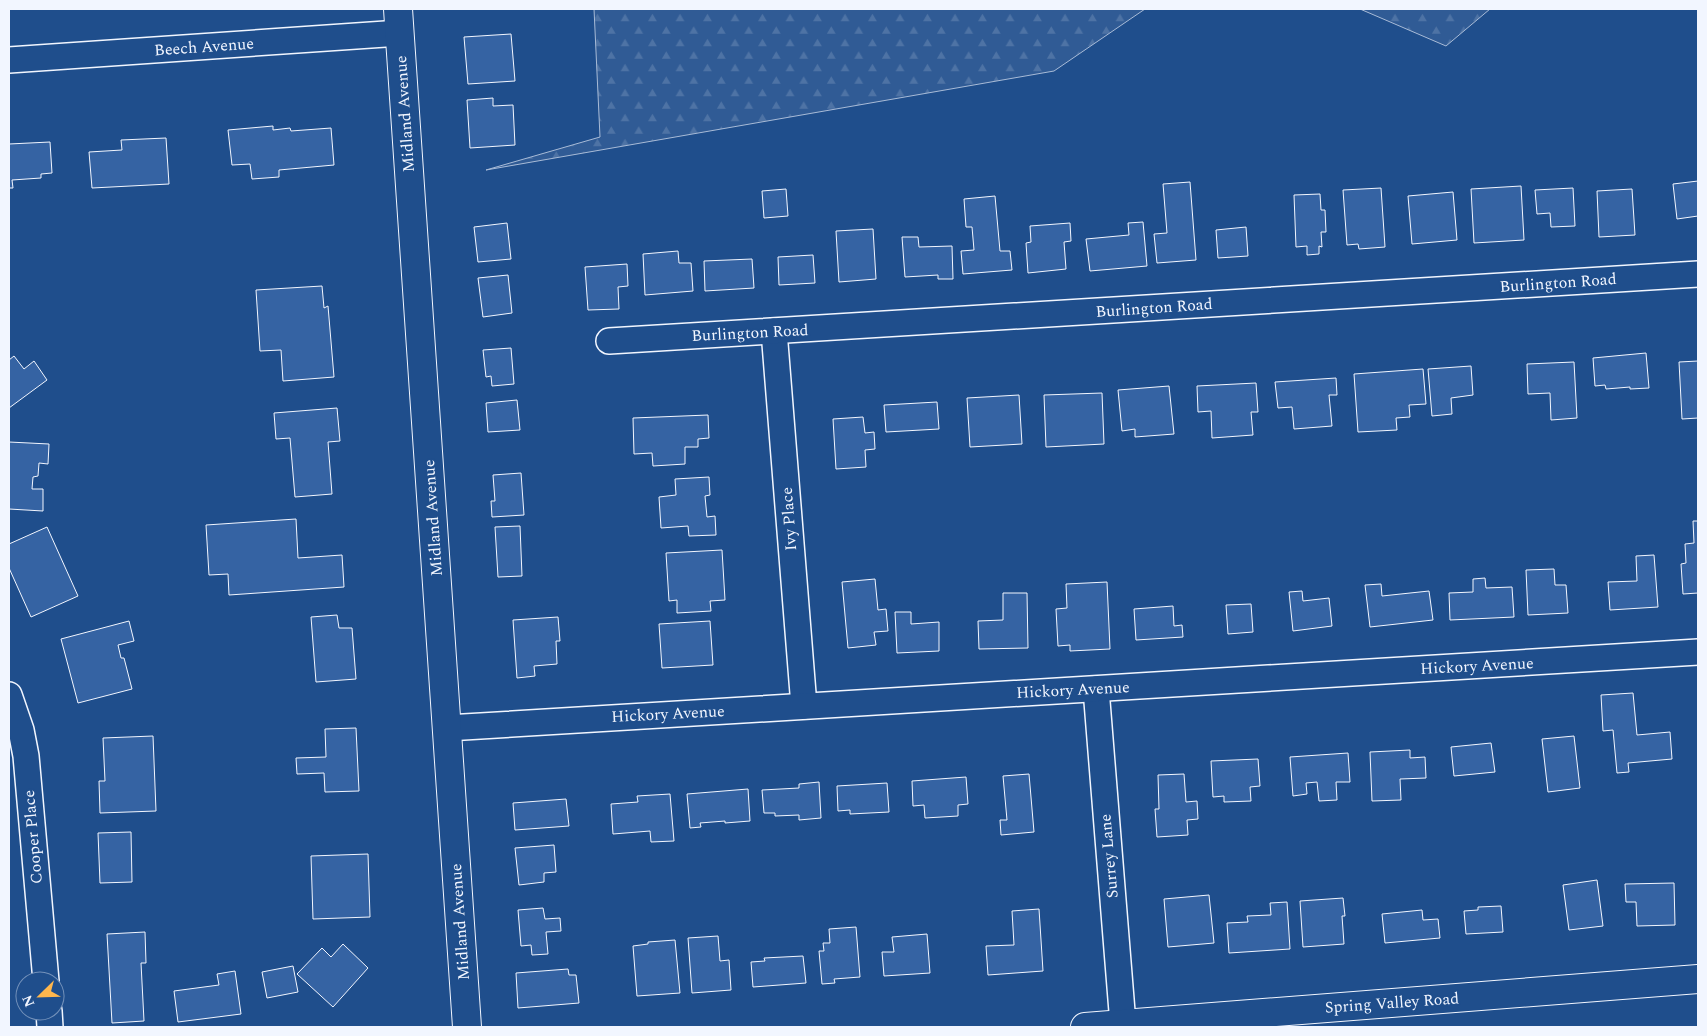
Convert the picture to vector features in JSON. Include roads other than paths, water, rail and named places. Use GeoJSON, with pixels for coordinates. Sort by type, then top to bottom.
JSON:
{"type":"FeatureCollection","features":[{"type":"Feature","properties":{"kind":"street","name":"Beech Avenue"},"geometry":{"type":"LineString","coordinates":[[9,60],[399,21]]}},
{"type":"Feature","properties":{"kind":"street","name":"Midland Avenue"},"geometry":{"type":"LineString","coordinates":[[399,21],[467,1027]]}},
{"type":"Feature","properties":{"kind":"street","name":"Burlington Road"},"geometry":{"type":"LineString","coordinates":[[610,341],[1698,274]]}},
{"type":"Feature","properties":{"kind":"street","name":"Ivy Place"},"geometry":{"type":"LineString","coordinates":[[774,331],[804,706]]}},
{"type":"Feature","properties":{"kind":"street","name":"Hickory Avenue"},"geometry":{"type":"LineString","coordinates":[[447,728],[1698,652]]}},
{"type":"Feature","properties":{"kind":"street","name":"Surrey Lane"},"geometry":{"type":"LineString","coordinates":[[1096,688],[1123,1024]]}},
{"type":"Feature","properties":{"kind":"street","name":"Cooper Place"},"geometry":{"type":"LineString","coordinates":[[9,695],[15,731],[26,756],[45,971]]}},
{"type":"Feature","properties":{"kind":"street","name":"Spring Valley Road"},"geometry":{"type":"LineString","coordinates":[[1085,1027],[1698,980]]}}]}
